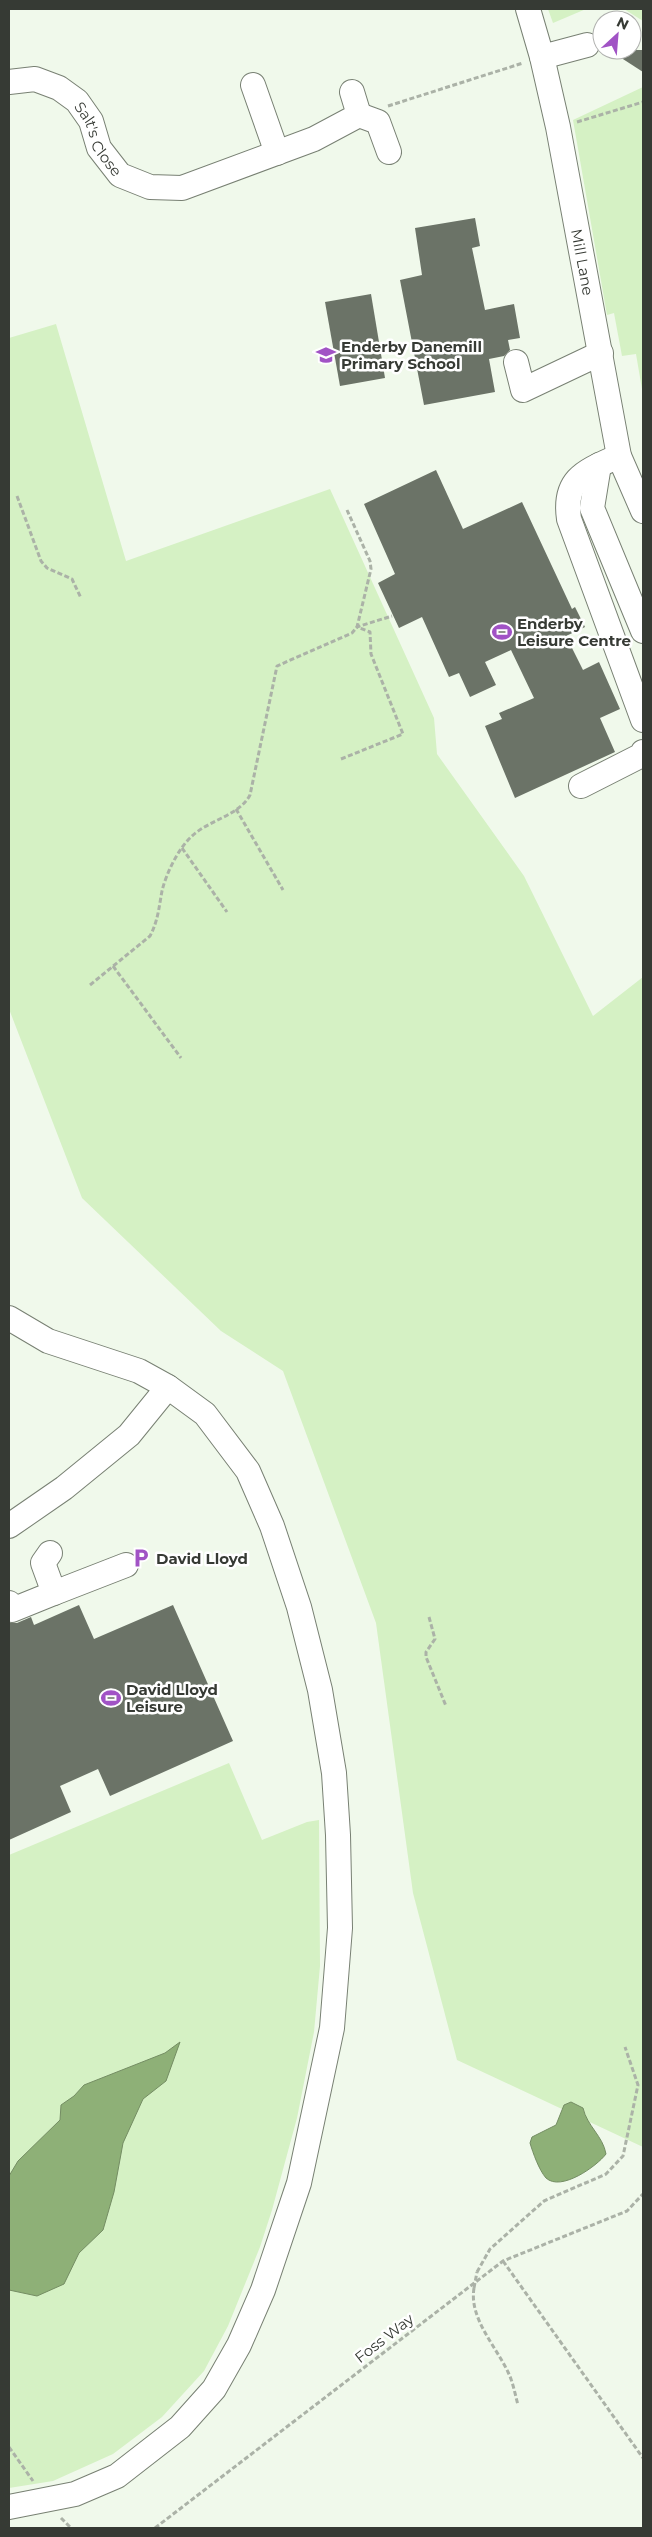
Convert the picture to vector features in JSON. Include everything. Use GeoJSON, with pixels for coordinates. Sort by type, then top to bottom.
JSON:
{"type":"FeatureCollection","features":[{"type":"Feature","properties":{"kind":"street","name":"Mill Lane"},"geometry":{"type":"LineString","coordinates":[[528,9],[542,56],[558,127],[601,353],[609,460],[643,512]]}},
{"type":"Feature","properties":{"kind":"street"},"geometry":{"type":"LineString","coordinates":[[542,56],[587,45]]}},
{"type":"Feature","properties":{"kind":"street","name":"Salt's Close"},"geometry":{"type":"LineString","coordinates":[[9,82],[35,80],[58,88],[77,100],[91,121],[99,148],[120,175],[150,187],[182,188],[314,139],[359,115]]}},
{"type":"Feature","properties":{"kind":"street"},"geometry":{"type":"LineString","coordinates":[[254,85],[277,153]]}},
{"type":"Feature","properties":{"kind":"street"},"geometry":{"type":"LineString","coordinates":[[352,92],[359,115],[378,122],[389,152]]}},
{"type":"Feature","properties":{"kind":"street"},"geometry":{"type":"LineString","coordinates":[[516,362],[523,390],[601,353]]}},
{"type":"Feature","properties":{"kind":"street"},"geometry":{"type":"LineString","coordinates":[[609,460],[580,477],[570,489],[567,502],[569,519],[643,720]]}},
{"type":"Feature","properties":{"kind":"street"},"geometry":{"type":"LineString","coordinates":[[609,460],[592,508],[643,631]]}},
{"type":"Feature","properties":{"kind":"street"},"geometry":{"type":"LineString","coordinates":[[581,786],[642,755],[643,752]]}},
{"type":"Feature","properties":{"kind":"street"},"geometry":{"type":"LineString","coordinates":[[9,1318],[48,1341],[139,1371],[168,1387],[205,1414],[248,1471],[272,1526],[299,1608],[320,1690],[334,1773],[338,1835],[340,1928],[332,2028],[299,2183],[263,2290],[239,2345],[214,2388],[180,2427],[117,2476],[75,2494],[9,2507]]}},
{"type":"Feature","properties":{"kind":"street"},"geometry":{"type":"LineString","coordinates":[[9,1526],[64,1488],[129,1435],[168,1387]]}},
{"type":"Feature","properties":{"kind":"street"},"geometry":{"type":"LineString","coordinates":[[50,1553],[43,1563],[54,1593]]}},
{"type":"Feature","properties":{"kind":"street"},"geometry":{"type":"LineString","coordinates":[[10,1608],[126,1565]]}},
{"type":"Feature","properties":{"kind":"path"},"geometry":{"type":"LineString","coordinates":[[359,115],[542,56]]}},
{"type":"Feature","properties":{"kind":"path"},"geometry":{"type":"LineString","coordinates":[[558,127],[643,102]]}},
{"type":"Feature","properties":{"kind":"path"},"geometry":{"type":"LineString","coordinates":[[17,496],[41,561],[47,568],[72,579],[81,598]]}},
{"type":"Feature","properties":{"kind":"path"},"geometry":{"type":"LineString","coordinates":[[347,510],[370,561],[371,569],[358,627]]}},
{"type":"Feature","properties":{"kind":"path"},"geometry":{"type":"LineString","coordinates":[[90,985],[150,936],[156,926],[162,890],[182,848],[191,836],[245,804],[250,795],[277,666],[352,633],[358,627],[392,616]]}},
{"type":"Feature","properties":{"kind":"path"},"geometry":{"type":"LineString","coordinates":[[341,759],[403,734],[371,654],[370,632],[358,627]]}},
{"type":"Feature","properties":{"kind":"path"},"geometry":{"type":"LineString","coordinates":[[236,809],[283,890]]}},
{"type":"Feature","properties":{"kind":"path"},"geometry":{"type":"LineString","coordinates":[[182,848],[227,912]]}},
{"type":"Feature","properties":{"kind":"path"},"geometry":{"type":"LineString","coordinates":[[113,966],[181,1058]]}},
{"type":"Feature","properties":{"kind":"path"},"geometry":{"type":"LineString","coordinates":[[428,1617],[435,1639],[426,1652],[426,1657],[446,1706]]}},
{"type":"Feature","properties":{"kind":"path"},"geometry":{"type":"LineString","coordinates":[[518,2405],[508,2372],[475,2312],[472,2302],[477,2272],[490,2249],[544,2201],[606,2174],[623,2156],[638,2085],[625,2047]]}},
{"type":"Feature","properties":{"kind":"path","name":"Foss Way"},"geometry":{"type":"LineString","coordinates":[[155,2528],[503,2261],[627,2211],[643,2194]]}},
{"type":"Feature","properties":{"kind":"path"},"geometry":{"type":"LineString","coordinates":[[503,2261],[643,2458]]}},
{"type":"Feature","properties":{"kind":"path"},"geometry":{"type":"LineString","coordinates":[[9,2447],[45,2500]]}},
{"type":"Feature","properties":{"kind":"shaded area"},"geometry":{"type":"Polygon","coordinates":[[[548,9],[586,9],[553,23],[548,9]]]}},
{"type":"Feature","properties":{"kind":"shaded area"},"geometry":{"type":"Polygon","coordinates":[[[624,9],[643,9],[643,21],[642,10],[624,9]]]}},
{"type":"Feature","properties":{"kind":"shaded area"},"geometry":{"type":"Polygon","coordinates":[[[643,87],[643,395],[636,354],[622,356],[614,313],[607,315],[573,120],[643,87]]]}},
{"type":"Feature","properties":{"kind":"shaded area"},"geometry":{"type":"Polygon","coordinates":[[[56,324],[126,561],[330,489],[434,718],[437,754],[524,876],[593,1016],[643,977],[643,2147],[457,2060],[413,1893],[376,1623],[283,1371],[221,1331],[82,1198],[9,1009],[9,338],[56,324]]]}},
{"type":"Feature","properties":{"kind":"shaded area"},"geometry":{"type":"Polygon","coordinates":[[[229,1763],[262,1840],[307,1822],[319,1820],[320,1966],[314,2032],[297,2118],[272,2210],[260,2247],[228,2326],[204,2371],[162,2417],[113,2454],[53,2481],[9,2488],[9,1855],[229,1763]]]}},
{"type":"Feature","properties":{"kind":"shaded area"},"geometry":{"type":"Polygon","coordinates":[[[180,2042],[166,2081],[143,2099],[123,2143],[114,2192],[103,2230],[79,2253],[64,2284],[37,2296],[9,2290],[9,2176],[18,2161],[60,2120],[61,2105],[74,2096],[84,2085],[165,2053],[180,2042]]]}},
{"type":"Feature","properties":{"kind":"shaded area"},"geometry":{"type":"Polygon","coordinates":[[[571,2102],[583,2108],[602,2142],[606,2154],[595,2165],[578,2176],[560,2182],[553,2181],[546,2178],[541,2171],[530,2143],[532,2137],[556,2125],[564,2105],[571,2102]]]}},
{"type":"Feature","properties":{"kind":"building"},"geometry":{"type":"Polygon","coordinates":[[[643,50],[643,72],[624,60],[642,60],[643,50]]]}},
{"type":"Feature","properties":{"kind":"building"},"geometry":{"type":"Polygon","coordinates":[[[475,218],[480,246],[472,248],[485,310],[514,304],[520,338],[508,340],[510,350],[504,356],[489,359],[495,392],[424,405],[400,280],[422,275],[415,228],[475,218]]]}},
{"type":"Feature","properties":{"kind":"building"},"geometry":{"type":"Polygon","coordinates":[[[371,294],[385,378],[340,386],[325,302],[371,294]]]}},
{"type":"Feature","properties":{"kind":"building","name":"Enderby Leisure Centre"},"geometry":{"type":"Polygon","coordinates":[[[436,470],[463,529],[522,502],[572,609],[575,607],[585,627],[566,636],[583,670],[599,662],[620,709],[600,718],[615,752],[515,798],[485,726],[502,719],[499,713],[534,698],[511,650],[485,662],[496,685],[470,697],[459,673],[449,677],[422,617],[399,628],[378,583],[395,574],[364,504],[436,470]]]}},
{"type":"Feature","properties":{"kind":"building","name":"David Lloyd Leisure"},"geometry":{"type":"Polygon","coordinates":[[[79,1605],[94,1639],[173,1605],[233,1741],[110,1796],[98,1769],[60,1786],[71,1812],[9,1840],[9,1623],[17,1623],[31,1617],[34,1625],[79,1605]]]}},
{"type":"Feature","properties":{"kind":"place","name":"Enderby Danemill Primary School"},"geometry":{"type":"Point","coordinates":[326,355]}},
{"type":"Feature","properties":{"kind":"place","name":"Enderby Leisure Centre"},"geometry":{"type":"Point","coordinates":[502,632]}},
{"type":"Feature","properties":{"kind":"place","name":"David Lloyd"},"geometry":{"type":"Point","coordinates":[141,1558]}},
{"type":"Feature","properties":{"kind":"place","name":"David Lloyd Leisure"},"geometry":{"type":"Point","coordinates":[111,1698]}}]}
